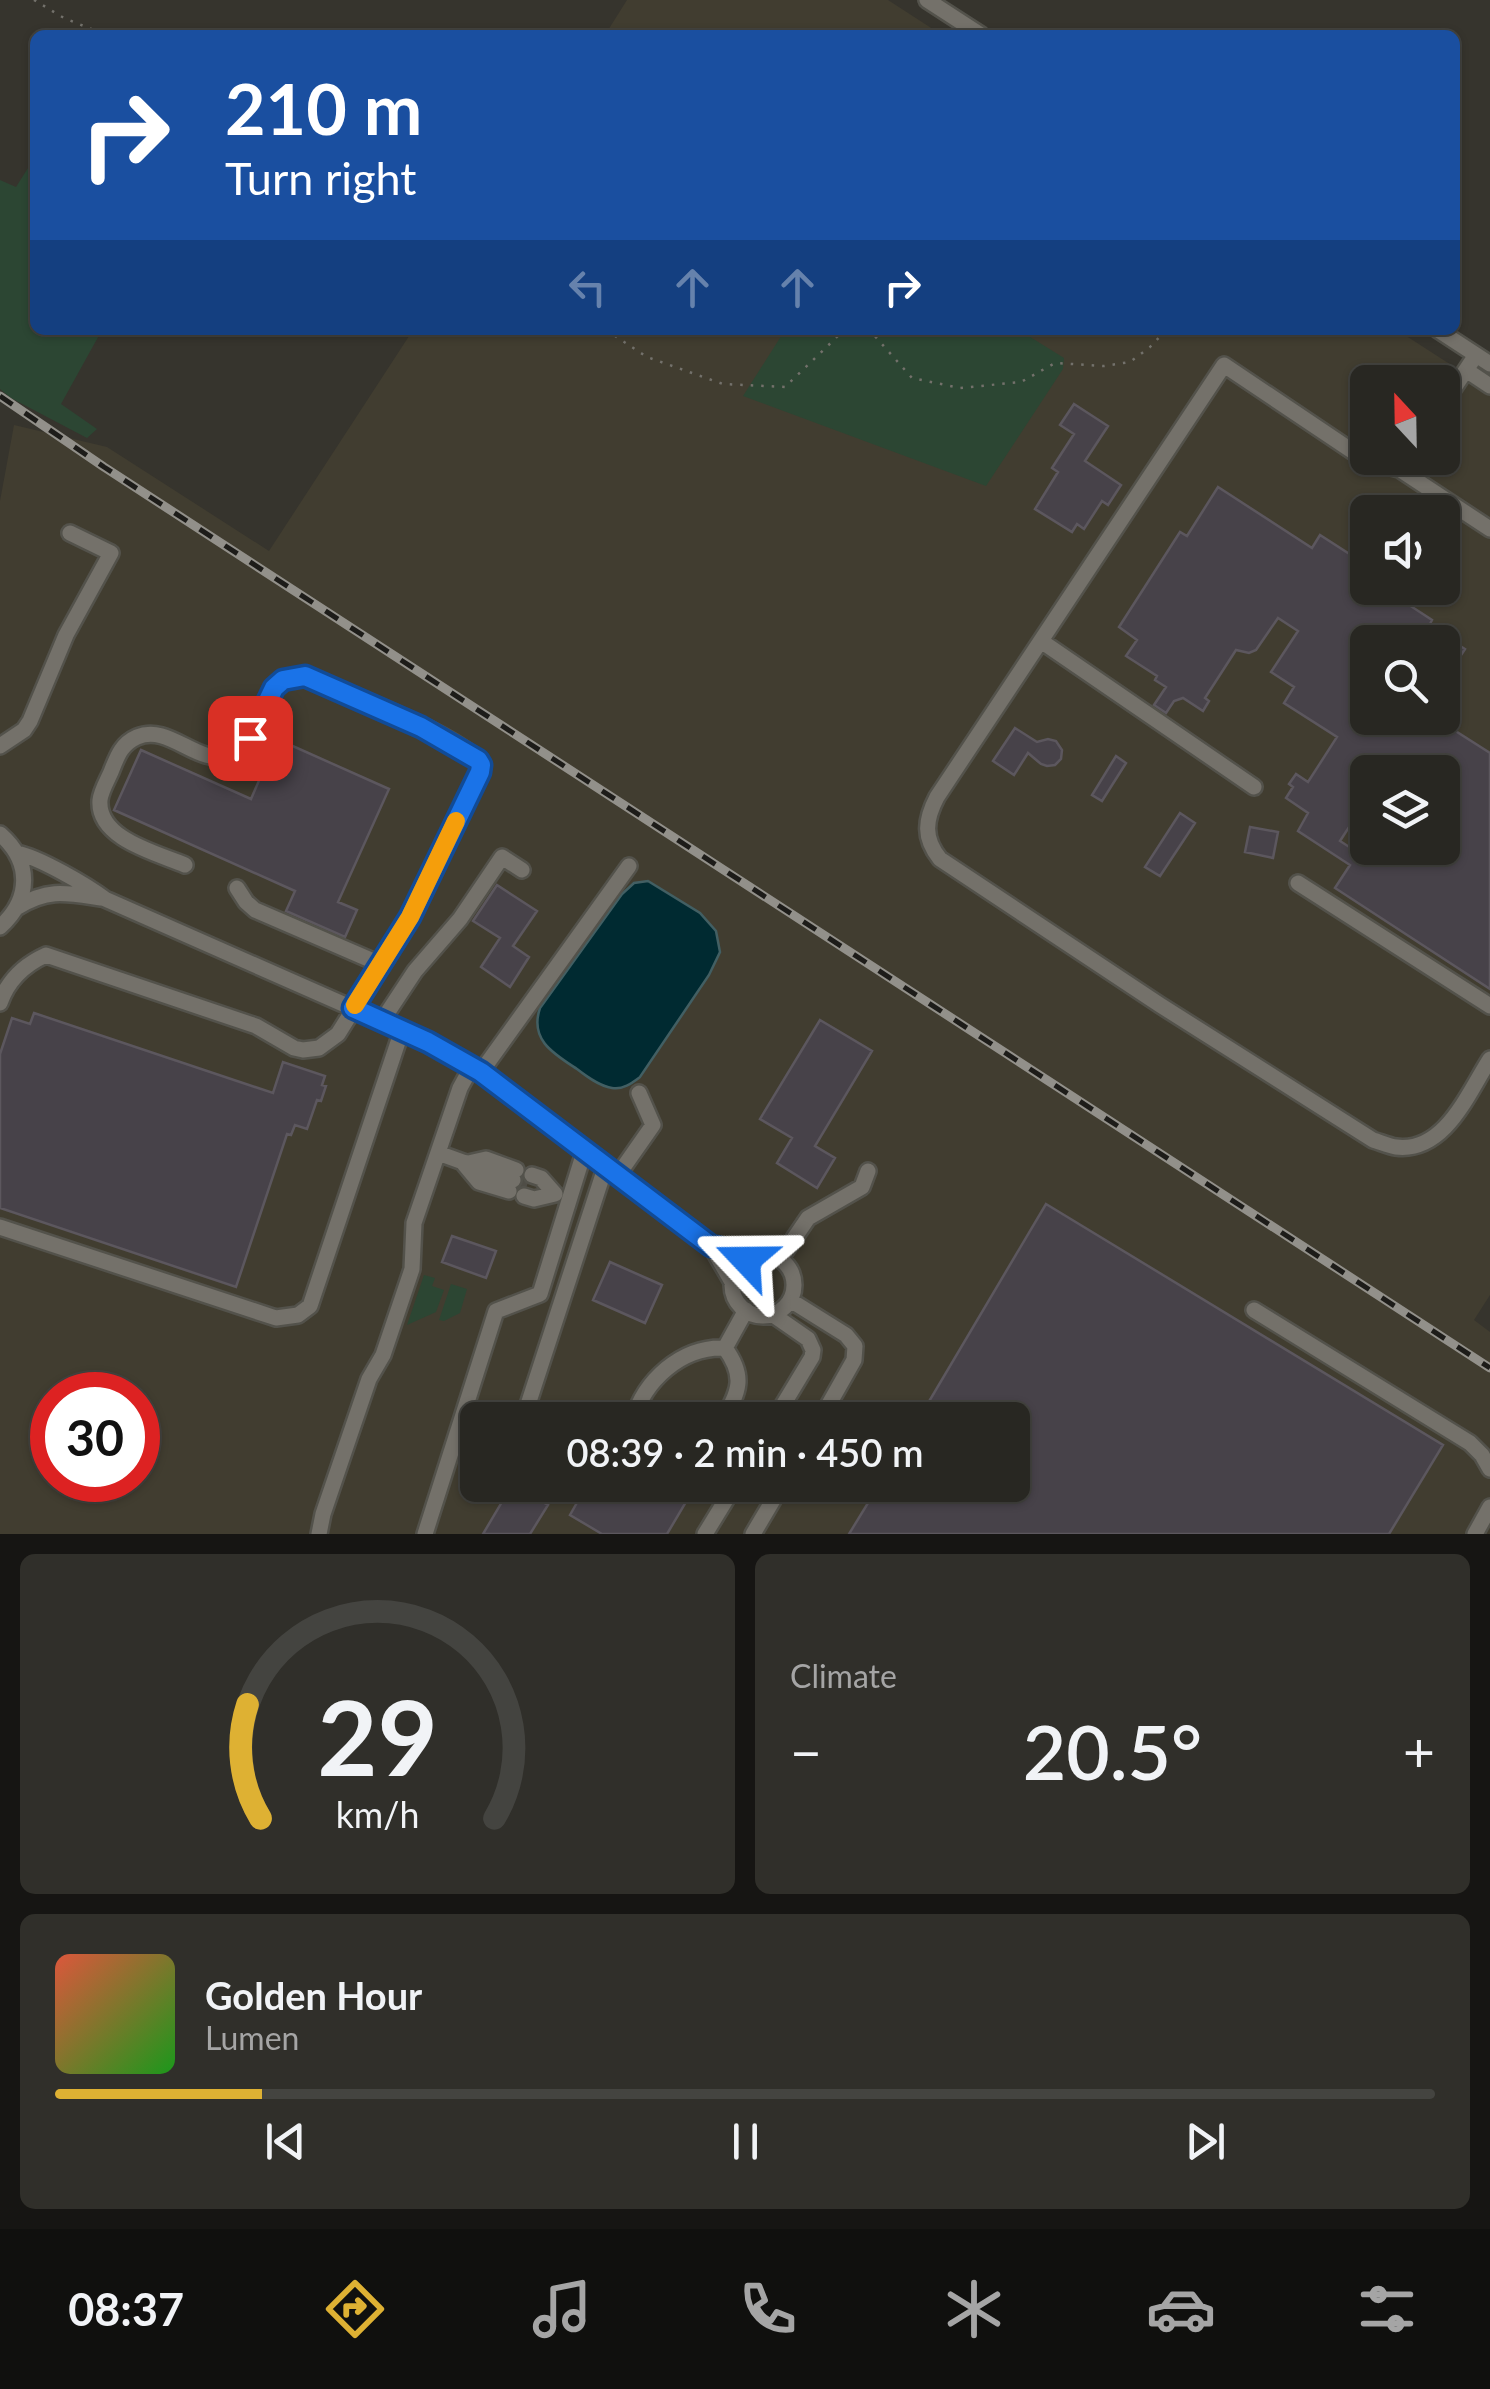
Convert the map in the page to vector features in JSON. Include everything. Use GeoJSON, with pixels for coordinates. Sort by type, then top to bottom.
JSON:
{"type":"FeatureCollection","features":[{"type":"Feature","properties":{"kind":"street"},"geometry":{"type":"LineString","coordinates":[[927,0],[973,30]]}},
{"type":"Feature","properties":{"kind":"street"},"geometry":{"type":"LineString","coordinates":[[1446,335],[1483,360],[1466,370],[1460,379]]}},
{"type":"Feature","properties":{"kind":"street"},"geometry":{"type":"LineString","coordinates":[[1350,449],[1224,366],[929,811],[928,839],[940,859],[1373,1140],[1395,1147],[1431,1140],[1448,1126],[1490,1060]]}},
{"type":"Feature","properties":{"kind":"street"},"geometry":{"type":"LineString","coordinates":[[1466,370],[1490,386]]}},
{"type":"Feature","properties":{"kind":"street"},"geometry":{"type":"LineString","coordinates":[[1419,475],[1490,529]]}},
{"type":"Feature","properties":{"kind":"street"},"geometry":{"type":"LineString","coordinates":[[0,746],[24,730],[66,635],[111,553],[70,532]]}},
{"type":"Feature","properties":{"kind":"street"},"geometry":{"type":"LineString","coordinates":[[1040,641],[1254,787]]}},
{"type":"Feature","properties":{"kind":"street"},"geometry":{"type":"LineString","coordinates":[[0,1003],[12,979],[46,956],[256,1026],[294,1048],[319,1048],[338,1034],[410,917],[481,768],[480,762],[421,727],[312,678],[283,680],[274,688],[248,742],[234,753],[220,757],[204,754],[158,734],[132,739],[120,750],[101,796],[105,821],[124,839],[185,865]]}},
{"type":"Feature","properties":{"kind":"street"},"geometry":{"type":"LineString","coordinates":[[0,834],[17,853],[22,866],[24,880],[17,907]]}},
{"type":"Feature","properties":{"kind":"street"},"geometry":{"type":"LineString","coordinates":[[17,853],[28,855],[105,899],[402,1030],[476,1069],[711,1246],[732,1282],[736,1300],[746,1310],[758,1315],[772,1314],[790,1300],[793,1278],[780,1259],[711,1246]]}},
{"type":"Feature","properties":{"kind":"street"},"geometry":{"type":"LineString","coordinates":[[382,1021],[502,857],[522,870]]}},
{"type":"Feature","properties":{"kind":"street"},"geometry":{"type":"LineString","coordinates":[[320,1534],[369,1380],[383,1355],[412,1269],[414,1224],[460,1088],[629,866]]}},
{"type":"Feature","properties":{"kind":"street"},"geometry":{"type":"LineString","coordinates":[[1298,884],[1490,1006]]}},
{"type":"Feature","properties":{"kind":"street"},"geometry":{"type":"LineString","coordinates":[[237,888],[255,910],[380,964]]}},
{"type":"Feature","properties":{"kind":"street"},"geometry":{"type":"LineString","coordinates":[[0,927],[17,907],[32,898],[53,893],[105,899]]}},
{"type":"Feature","properties":{"kind":"street"},"geometry":{"type":"LineString","coordinates":[[0,1227],[276,1318],[298,1315],[310,1306],[402,1030]]}},
{"type":"Feature","properties":{"kind":"street"},"geometry":{"type":"LineString","coordinates":[[528,1402],[612,1170],[653,1125],[639,1094]]}},
{"type":"Feature","properties":{"kind":"street"},"geometry":{"type":"LineString","coordinates":[[425,1534],[496,1311],[540,1294],[563,1197],[585,1149]]}},
{"type":"Feature","properties":{"kind":"street"},"geometry":{"type":"LineString","coordinates":[[438,1152],[520,1183],[540,1178],[563,1197]]}},
{"type":"Feature","properties":{"kind":"street"},"geometry":{"type":"LineString","coordinates":[[780,1259],[808,1218],[862,1187],[868,1172]]}},
{"type":"Feature","properties":{"kind":"street"},"geometry":{"type":"LineString","coordinates":[[732,1282],[739,1266],[754,1256]]}},
{"type":"Feature","properties":{"kind":"street"},"geometry":{"type":"LineString","coordinates":[[790,1300],[846,1335],[855,1346],[854,1360],[830,1402]]}},
{"type":"Feature","properties":{"kind":"street"},"geometry":{"type":"LineString","coordinates":[[726,1348],[746,1310]]}},
{"type":"Feature","properties":{"kind":"street"},"geometry":{"type":"LineString","coordinates":[[1254,1310],[1470,1444],[1490,1470]]}},
{"type":"Feature","properties":{"kind":"street"},"geometry":{"type":"LineString","coordinates":[[772,1314],[808,1340],[814,1350],[785,1402]]}},
{"type":"Feature","properties":{"kind":"street"},"geometry":{"type":"LineString","coordinates":[[642,1402],[660,1372],[669,1365],[705,1350],[726,1348]]}},
{"type":"Feature","properties":{"kind":"street"},"geometry":{"type":"LineString","coordinates":[[726,1348],[739,1386],[732,1402]]}},
{"type":"Feature","properties":{"kind":"street"},"geometry":{"type":"LineString","coordinates":[[705,1534],[725,1502]]}},
{"type":"Feature","properties":{"kind":"street"},"geometry":{"type":"LineString","coordinates":[[753,1534],[772,1502]]}},
{"type":"Feature","properties":{"kind":"street"},"geometry":{"type":"LineString","coordinates":[[1475,1534],[1490,1506]]}},
{"type":"Feature","properties":{"kind":"path"},"geometry":{"type":"LineString","coordinates":[[34,0],[94,30]]}},
{"type":"Feature","properties":{"kind":"path"},"geometry":{"type":"LineString","coordinates":[[614,335],[647,356],[723,384],[785,387],[839,335]]}},
{"type":"Feature","properties":{"kind":"path"},"geometry":{"type":"LineString","coordinates":[[874,335],[912,378],[960,388],[1020,382],[1055,362],[1104,366],[1130,362],[1161,335]]}},
{"type":"Feature","properties":{"kind":"shaded area"},"geometry":{"type":"Polygon","coordinates":[[[627,0],[888,0],[934,30],[608,30],[627,0]]]}},
{"type":"Feature","properties":{"kind":"shaded area"},"geometry":{"type":"Polygon","coordinates":[[[410,335],[1405,335],[1451,365],[1350,365],[1350,475],[1460,475],[1460,371],[1490,390],[1490,1295],[1474,1320],[1490,1332],[1490,1534],[0,1534],[0,501],[14,425],[107,447],[269,551],[410,335]]]}},
{"type":"Feature","properties":{"kind":"green space"},"geometry":{"type":"Polygon","coordinates":[[[30,165],[30,335],[99,335],[61,404],[97,429],[87,438],[0,389],[0,180],[16,187],[30,165]]]}},
{"type":"Feature","properties":{"kind":"green space"},"geometry":{"type":"Polygon","coordinates":[[[782,335],[1027,335],[1064,358],[1063,369],[986,486],[743,396],[782,335]]]}},
{"type":"Feature","properties":{"kind":"green space"},"geometry":{"type":"Polygon","coordinates":[[[424,1275],[435,1278],[432,1286],[444,1290],[436,1312],[407,1325],[424,1275]]]}},
{"type":"Feature","properties":{"kind":"green space"},"geometry":{"type":"Polygon","coordinates":[[[451,1284],[467,1289],[460,1313],[439,1320],[451,1284]]]}},
{"type":"Feature","properties":{"kind":"water"},"geometry":{"type":"Polygon","coordinates":[[[648,881],[700,913],[716,931],[720,952],[709,975],[640,1077],[624,1087],[612,1088],[552,1052],[541,1037],[537,1019],[540,1008],[622,894],[634,883],[648,881]]]}},
{"type":"Feature","properties":{"kind":"building"},"geometry":{"type":"Polygon","coordinates":[[[1074,404],[1108,426],[1085,461],[1121,485],[1108,505],[1102,501],[1084,529],[1077,524],[1072,532],[1035,509],[1058,472],[1052,468],[1074,434],[1060,425],[1074,404]]]}},
{"type":"Feature","properties":{"kind":"building"},"geometry":{"type":"Polygon","coordinates":[[[1218,487],[1312,548],[1320,535],[1350,554],[1350,605],[1409,605],[1432,620],[1430,625],[1350,625],[1350,735],[1460,734],[1490,753],[1490,989],[1335,888],[1350,865],[1298,831],[1308,813],[1286,798],[1293,787],[1289,784],[1296,774],[1308,782],[1337,737],[1284,703],[1294,687],[1271,672],[1298,631],[1278,618],[1256,650],[1236,650],[1205,698],[1209,701],[1203,711],[1183,698],[1174,701],[1166,713],[1154,705],[1166,687],[1155,680],[1157,676],[1126,656],[1137,640],[1119,627],[1180,532],[1187,536],[1218,487]]]}},
{"type":"Feature","properties":{"kind":"building"},"geometry":{"type":"Polygon","coordinates":[[[1015,728],[1037,742],[1056,741],[1062,750],[1061,759],[1047,766],[1028,753],[1014,775],[993,761],[1015,728]]]}},
{"type":"Feature","properties":{"kind":"building"},"geometry":{"type":"Polygon","coordinates":[[[277,739],[389,789],[338,902],[357,910],[345,937],[286,911],[295,891],[114,810],[141,750],[251,799],[277,739]]]}},
{"type":"Feature","properties":{"kind":"building"},"geometry":{"type":"Polygon","coordinates":[[[1116,756],[1126,763],[1102,801],[1092,795],[1116,756]]]}},
{"type":"Feature","properties":{"kind":"building"},"geometry":{"type":"Polygon","coordinates":[[[1180,813],[1195,823],[1160,876],[1145,867],[1180,813]]]}},
{"type":"Feature","properties":{"kind":"building"},"geometry":{"type":"Polygon","coordinates":[[[1250,827],[1278,832],[1273,858],[1245,852],[1250,827]]]}},
{"type":"Feature","properties":{"kind":"building"},"geometry":{"type":"Polygon","coordinates":[[[497,885],[537,911],[513,946],[529,957],[510,987],[481,967],[500,938],[473,921],[497,885]]]}},
{"type":"Feature","properties":{"kind":"building"},"geometry":{"type":"Polygon","coordinates":[[[34,1013],[273,1093],[283,1062],[325,1076],[321,1101],[317,1100],[307,1129],[295,1125],[291,1135],[287,1134],[236,1287],[0,1208],[0,1054],[12,1018],[30,1024],[34,1013]]]}},
{"type":"Feature","properties":{"kind":"building"},"geometry":{"type":"Polygon","coordinates":[[[820,1020],[872,1051],[815,1146],[835,1158],[817,1188],[777,1163],[792,1138],[760,1119],[820,1020]]]}},
{"type":"Feature","properties":{"kind":"building"},"geometry":{"type":"Polygon","coordinates":[[[1046,1204],[1443,1445],[1389,1534],[849,1534],[869,1502],[1030,1502],[1030,1402],[929,1402],[1046,1204]]]}},
{"type":"Feature","properties":{"kind":"building"},"geometry":{"type":"Polygon","coordinates":[[[452,1236],[496,1251],[486,1278],[442,1262],[452,1236]]]}},
{"type":"Feature","properties":{"kind":"building"},"geometry":{"type":"Polygon","coordinates":[[[610,1262],[662,1285],[645,1323],[593,1300],[610,1262]]]}},
{"type":"Feature","properties":{"kind":"building"},"geometry":{"type":"Polygon","coordinates":[[[502,1502],[548,1505],[530,1534],[483,1534],[502,1502]]]}},
{"type":"Feature","properties":{"kind":"building"},"geometry":{"type":"Polygon","coordinates":[[[577,1502],[686,1502],[667,1534],[602,1534],[570,1515],[577,1502]]]}},
{"type":"Feature","properties":{"kind":"tunnel"},"geometry":{"type":"LineString","coordinates":[[513,1180],[528,1185]]}},
{"type":"Feature","properties":{"kind":"railway"},"geometry":{"type":"LineString","coordinates":[[0,396],[1490,1368]]}},
{"type":"Feature","properties":{"kind":"slow traffic"},"geometry":{"type":"LineString","coordinates":[[355,1005],[410,917],[456,821]]}},
{"type":"Feature","properties":{"kind":"route"},"geometry":{"type":"LineString","coordinates":[[250,738],[274,688],[283,680],[305,676],[378,706],[478,760],[480,772],[410,917],[353,1008],[454,1055],[494,1080],[711,1246],[754,1256],[746,1260]]}}]}
